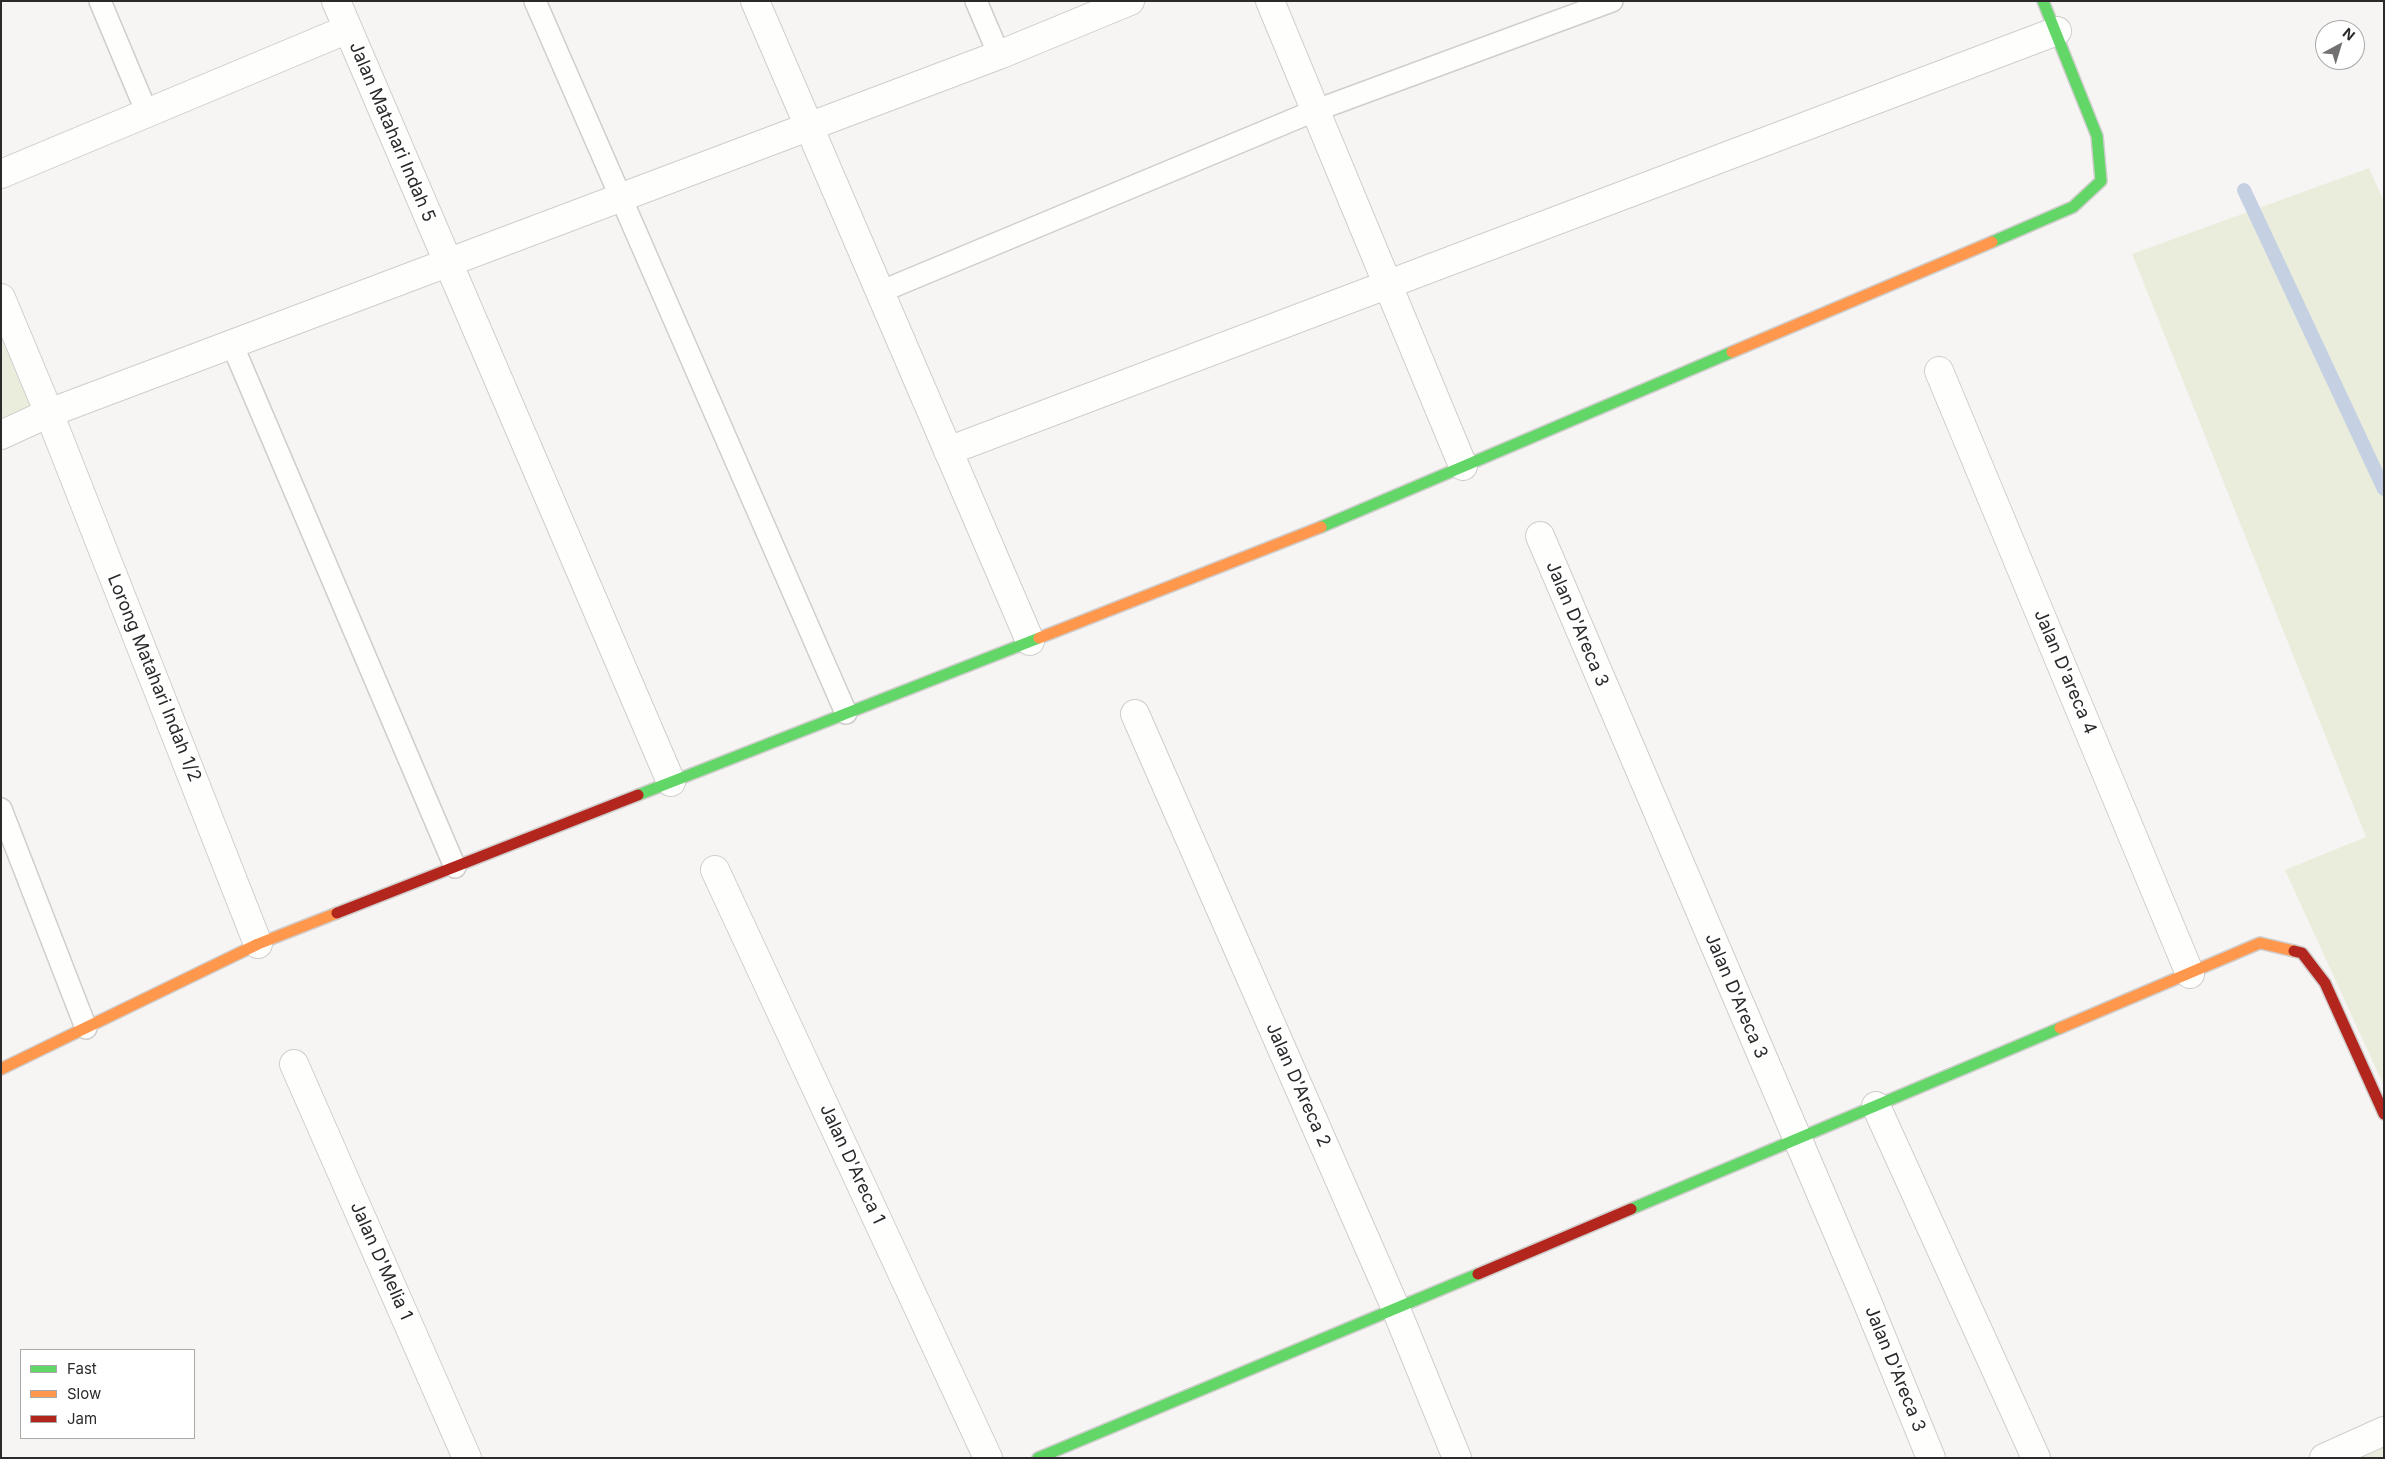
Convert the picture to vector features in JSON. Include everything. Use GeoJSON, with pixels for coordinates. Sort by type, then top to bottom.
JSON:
{"type":"FeatureCollection","features":[{"type":"Feature","properties":{"kind":"street","name":"Jalan Matahari Indah 5"},"geometry":{"type":"LineString","coordinates":[[336,1],[671,782]]}},
{"type":"Feature","properties":{"kind":"street"},"geometry":{"type":"LineString","coordinates":[[755,1],[1030,641]]}},
{"type":"Feature","properties":{"kind":"street"},"geometry":{"type":"LineString","coordinates":[[1,435],[49,413],[999,55],[1130,1]]}},
{"type":"Feature","properties":{"kind":"street"},"geometry":{"type":"LineString","coordinates":[[1270,1],[1314,111],[1463,466]]}},
{"type":"Feature","properties":{"kind":"street"},"geometry":{"type":"LineString","coordinates":[[1,1069],[258,944],[1306,533],[2072,207],[2101,181],[2097,136],[2044,1]]}},
{"type":"Feature","properties":{"kind":"street"},"geometry":{"type":"LineString","coordinates":[[1,174],[348,30]]}},
{"type":"Feature","properties":{"kind":"street"},"geometry":{"type":"LineString","coordinates":[[948,451],[1388,286],[2057,31]]}},
{"type":"Feature","properties":{"kind":"street","name":"Lorong Matahari Indah 1/2"},"geometry":{"type":"LineString","coordinates":[[1,298],[49,413],[258,944]]}},
{"type":"Feature","properties":{"kind":"street","name":"Jalan D'areca 4"},"geometry":{"type":"LineString","coordinates":[[1939,371],[2190,974]]}},
{"type":"Feature","properties":{"kind":"street","name":"Jalan D'Areca 3"},"geometry":{"type":"LineString","coordinates":[[1540,536],[1866,1299],[1931,1458]]}},
{"type":"Feature","properties":{"kind":"street","name":"Jalan D'Areca 2"},"geometry":{"type":"LineString","coordinates":[[1135,714],[1396,1309],[1457,1458]]}},
{"type":"Feature","properties":{"kind":"street","name":"Jalan D'Areca 1"},"geometry":{"type":"LineString","coordinates":[[715,870],[988,1458]]}},
{"type":"Feature","properties":{"kind":"street"},"geometry":{"type":"LineString","coordinates":[[1038,1458],[1396,1309],[2260,943],[2302,953],[2325,983],[2384,1114]]}},
{"type":"Feature","properties":{"kind":"street","name":"Jalan D'Melia 1"},"geometry":{"type":"LineString","coordinates":[[294,1064],[467,1458]]}},
{"type":"Feature","properties":{"kind":"street"},"geometry":{"type":"LineString","coordinates":[[1876,1106],[2036,1458]]}},
{"type":"Feature","properties":{"kind":"street"},"geometry":{"type":"LineString","coordinates":[[2324,1458],[2384,1431]]}},
{"type":"Feature","properties":{"kind":"lane"},"geometry":{"type":"LineString","coordinates":[[100,1],[147,113]]}},
{"type":"Feature","properties":{"kind":"lane"},"geometry":{"type":"LineString","coordinates":[[535,1],[846,713]]}},
{"type":"Feature","properties":{"kind":"lane"},"geometry":{"type":"LineString","coordinates":[[976,1],[999,55]]}},
{"type":"Feature","properties":{"kind":"lane"},"geometry":{"type":"LineString","coordinates":[[880,292],[1314,111],[1612,1]]}},
{"type":"Feature","properties":{"kind":"lane"},"geometry":{"type":"LineString","coordinates":[[232,344],[455,867]]}},
{"type":"Feature","properties":{"kind":"lane"},"geometry":{"type":"LineString","coordinates":[[1,809],[86,1028]]}},
{"type":"Feature","properties":{"kind":"green space"},"geometry":{"type":"Polygon","coordinates":[[[2369,168],[2384,202],[2384,1086],[2285,870],[2366,837],[2132,254],[2369,168]]]}},
{"type":"Feature","properties":{"kind":"green space"},"geometry":{"type":"Polygon","coordinates":[[[1,319],[38,409],[1,426],[1,319]]]}},
{"type":"Feature","properties":{"kind":"green space"},"geometry":{"type":"Polygon","coordinates":[[[2384,1444],[2384,1458],[2352,1458],[2384,1444]]]}},
{"type":"Feature","properties":{"kind":"waterway"},"geometry":{"type":"LineString","coordinates":[[2244,190],[2384,489]]}},
{"type":"Feature","properties":{"kind":"traffic: fast"},"geometry":{"type":"LineString","coordinates":[[1992,242],[2073,207],[2101,181],[2097,136],[2043,1]]}},
{"type":"Feature","properties":{"kind":"traffic: fast"},"geometry":{"type":"LineString","coordinates":[[1321,527],[1732,352]]}},
{"type":"Feature","properties":{"kind":"traffic: fast"},"geometry":{"type":"LineString","coordinates":[[638,795],[1039,638]]}},
{"type":"Feature","properties":{"kind":"traffic: fast"},"geometry":{"type":"LineString","coordinates":[[1631,1209],[2060,1028]]}},
{"type":"Feature","properties":{"kind":"traffic: fast"},"geometry":{"type":"LineString","coordinates":[[1038,1458],[1478,1274]]}},
{"type":"Feature","properties":{"kind":"traffic: slow"},"geometry":{"type":"LineString","coordinates":[[1732,352],[1992,242]]}},
{"type":"Feature","properties":{"kind":"traffic: slow"},"geometry":{"type":"LineString","coordinates":[[1039,638],[1321,527]]}},
{"type":"Feature","properties":{"kind":"traffic: slow"},"geometry":{"type":"LineString","coordinates":[[1,1069],[258,944],[337,913]]}},
{"type":"Feature","properties":{"kind":"traffic: slow"},"geometry":{"type":"LineString","coordinates":[[2060,1028],[2260,943],[2294,951]]}},
{"type":"Feature","properties":{"kind":"traffic: jam"},"geometry":{"type":"LineString","coordinates":[[337,913],[638,795]]}},
{"type":"Feature","properties":{"kind":"traffic: jam"},"geometry":{"type":"LineString","coordinates":[[2294,951],[2302,953],[2325,983],[2384,1114]]}},
{"type":"Feature","properties":{"kind":"traffic: jam"},"geometry":{"type":"LineString","coordinates":[[1478,1274],[1631,1209]]}}]}
